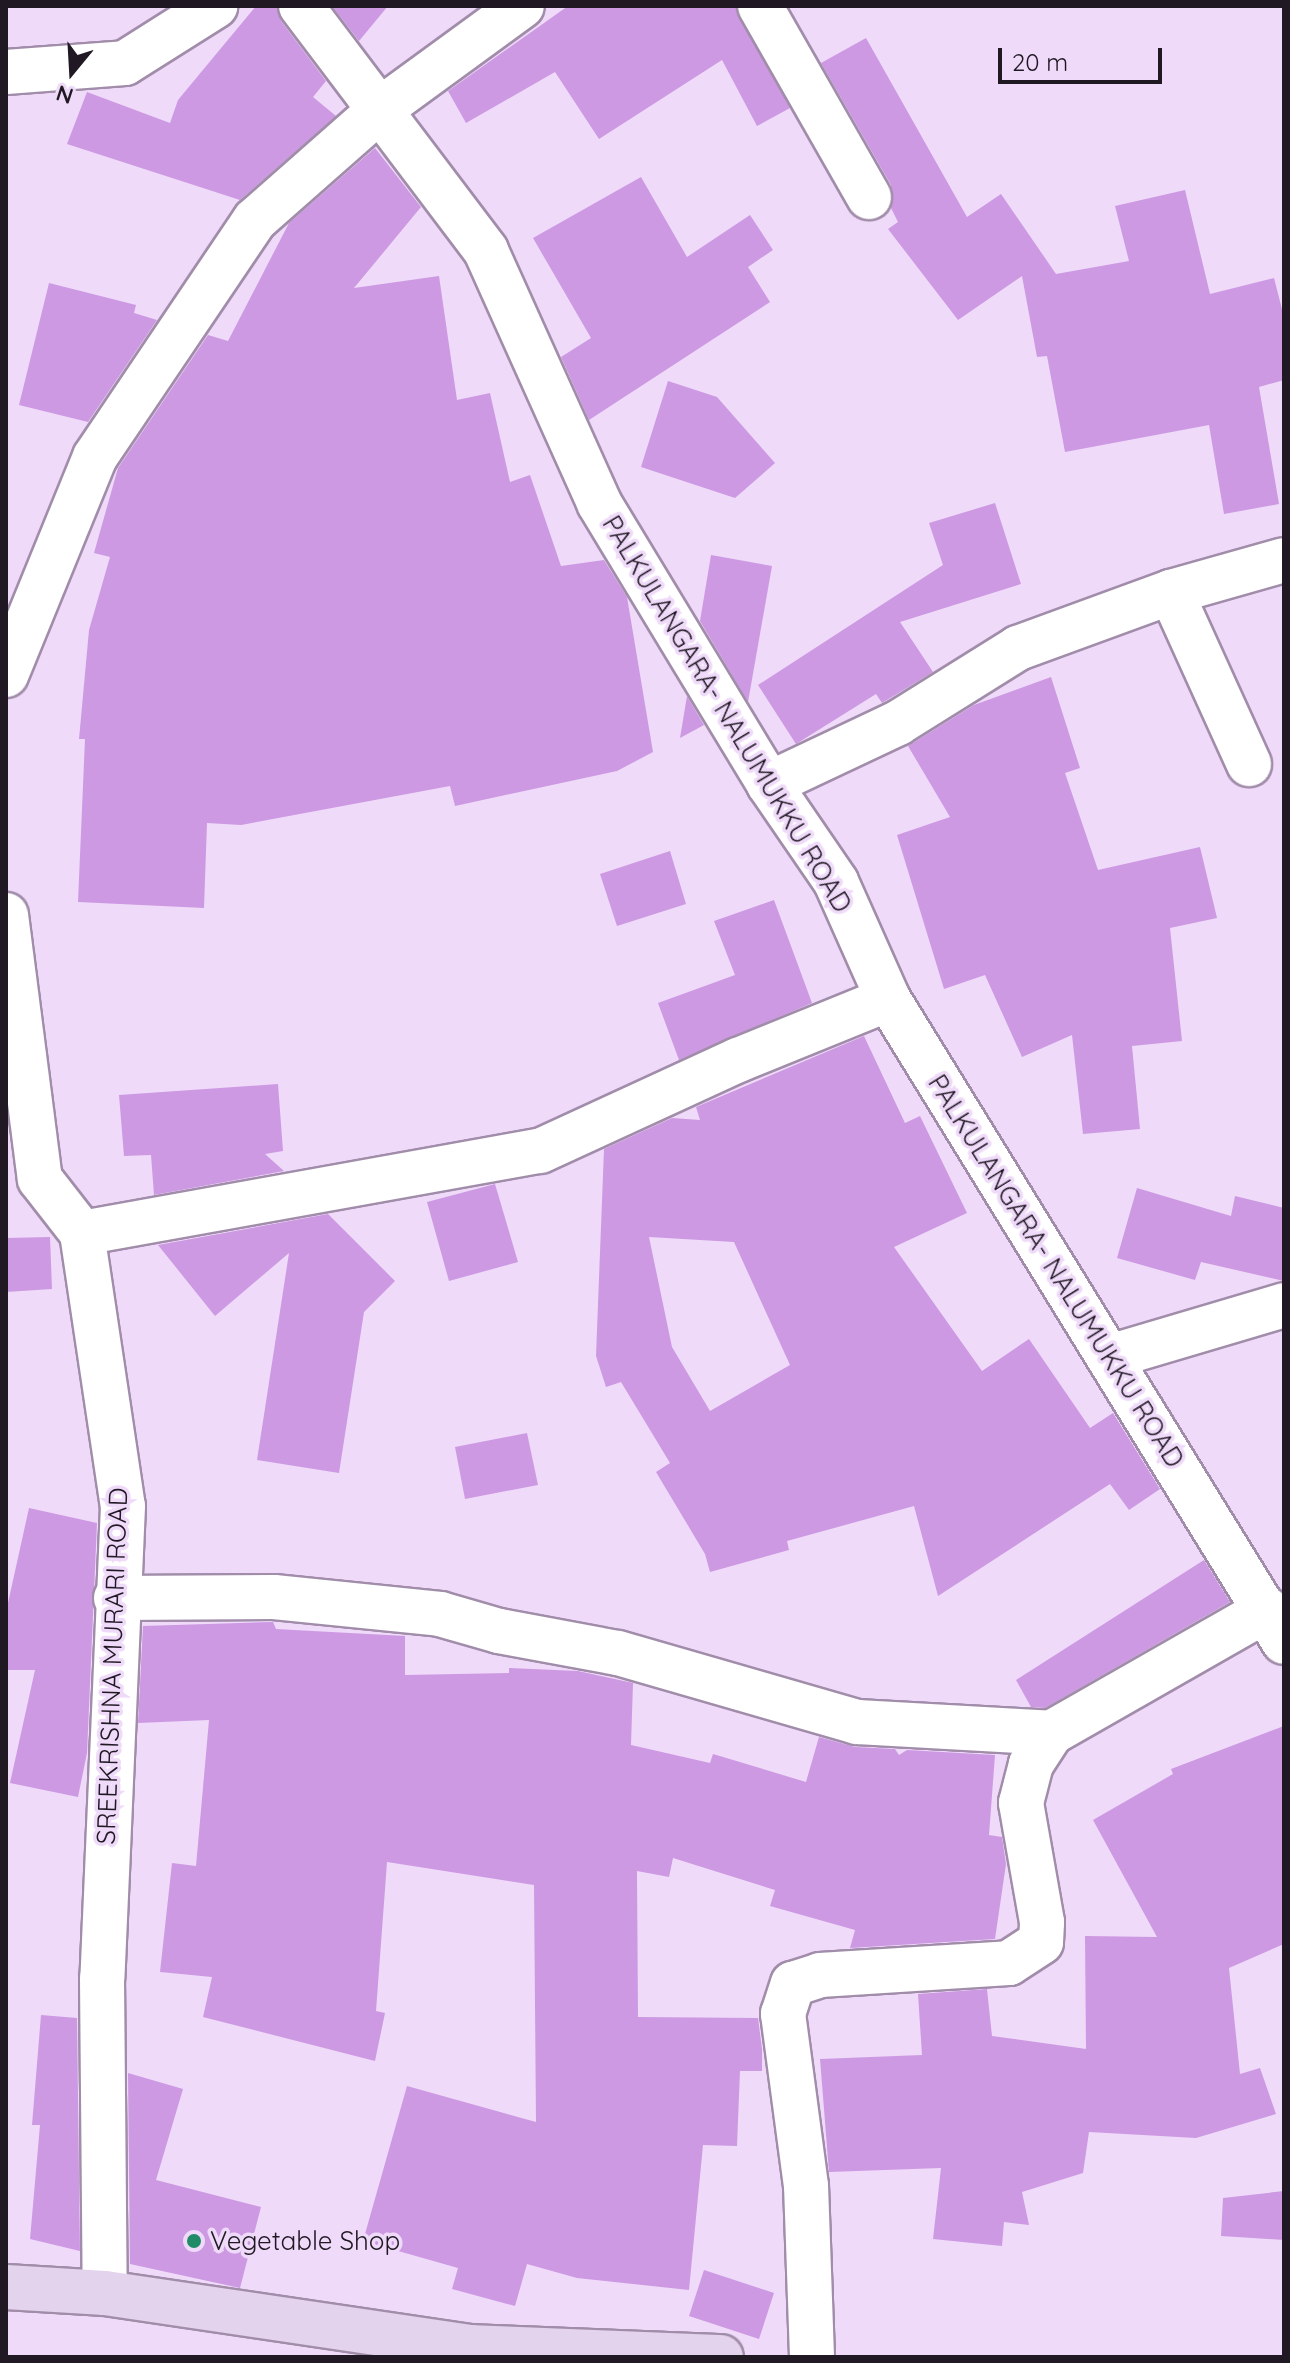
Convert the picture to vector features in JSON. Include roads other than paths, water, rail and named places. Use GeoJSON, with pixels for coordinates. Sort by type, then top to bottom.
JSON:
{"type":"FeatureCollection","features":[{"type":"Feature","properties":{"kind":"main road"},"geometry":{"type":"LineString","coordinates":[[6,2287],[105,2293],[472,2352],[721,2357]]}},
{"type":"Feature","properties":{"kind":"street"},"geometry":{"type":"LineString","coordinates":[[6,72],[125,63],[215,6]]}},
{"type":"Feature","properties":{"kind":"street","name":"PALKULANGARA- NALUMUKKU ROAD"},"geometry":{"type":"LineString","coordinates":[[301,6],[382,108],[486,251],[599,503],[769,784],[836,882],[888,999],[1275,1626]]}},
{"type":"Feature","properties":{"kind":"street"},"geometry":{"type":"LineString","coordinates":[[6,675],[95,457],[255,220],[382,108],[522,6]]}},
{"type":"Feature","properties":{"kind":"street"},"geometry":{"type":"LineString","coordinates":[[760,6],[869,197]]}},
{"type":"Feature","properties":{"kind":"street"},"geometry":{"type":"LineString","coordinates":[[769,784],[898,723],[1018,648],[1171,592],[1284,560]]}},
{"type":"Feature","properties":{"kind":"street"},"geometry":{"type":"LineString","coordinates":[[1171,592],[1249,764]]}},
{"type":"Feature","properties":{"kind":"street","name":"SREEKRISHNA MURARI ROAD"},"geometry":{"type":"LineString","coordinates":[[6,915],[40,1179],[82,1233],[123,1506],[116,1598],[102,1978],[105,2293]]}},
{"type":"Feature","properties":{"kind":"street"},"geometry":{"type":"LineString","coordinates":[[82,1233],[540,1151],[738,1060],[888,999]]}},
{"type":"Feature","properties":{"kind":"street"},"geometry":{"type":"LineString","coordinates":[[1109,1357],[1284,1305]]}},
{"type":"Feature","properties":{"kind":"street"},"geometry":{"type":"LineString","coordinates":[[116,1598],[274,1597],[440,1614],[499,1631],[618,1653],[857,1722],[1051,1733],[1275,1626]]}},
{"type":"Feature","properties":{"kind":"street"},"geometry":{"type":"LineString","coordinates":[[812,2357],[806,2186],[783,2014],[793,1984],[820,1975],[1009,1963],[1041,1942],[1042,1922],[1021,1803],[1031,1764],[1051,1733]]}},
{"type":"Feature","properties":{"kind":"place","name":"Vegetable Shop"},"geometry":{"type":"Point","coordinates":[194,2241]}}]}
